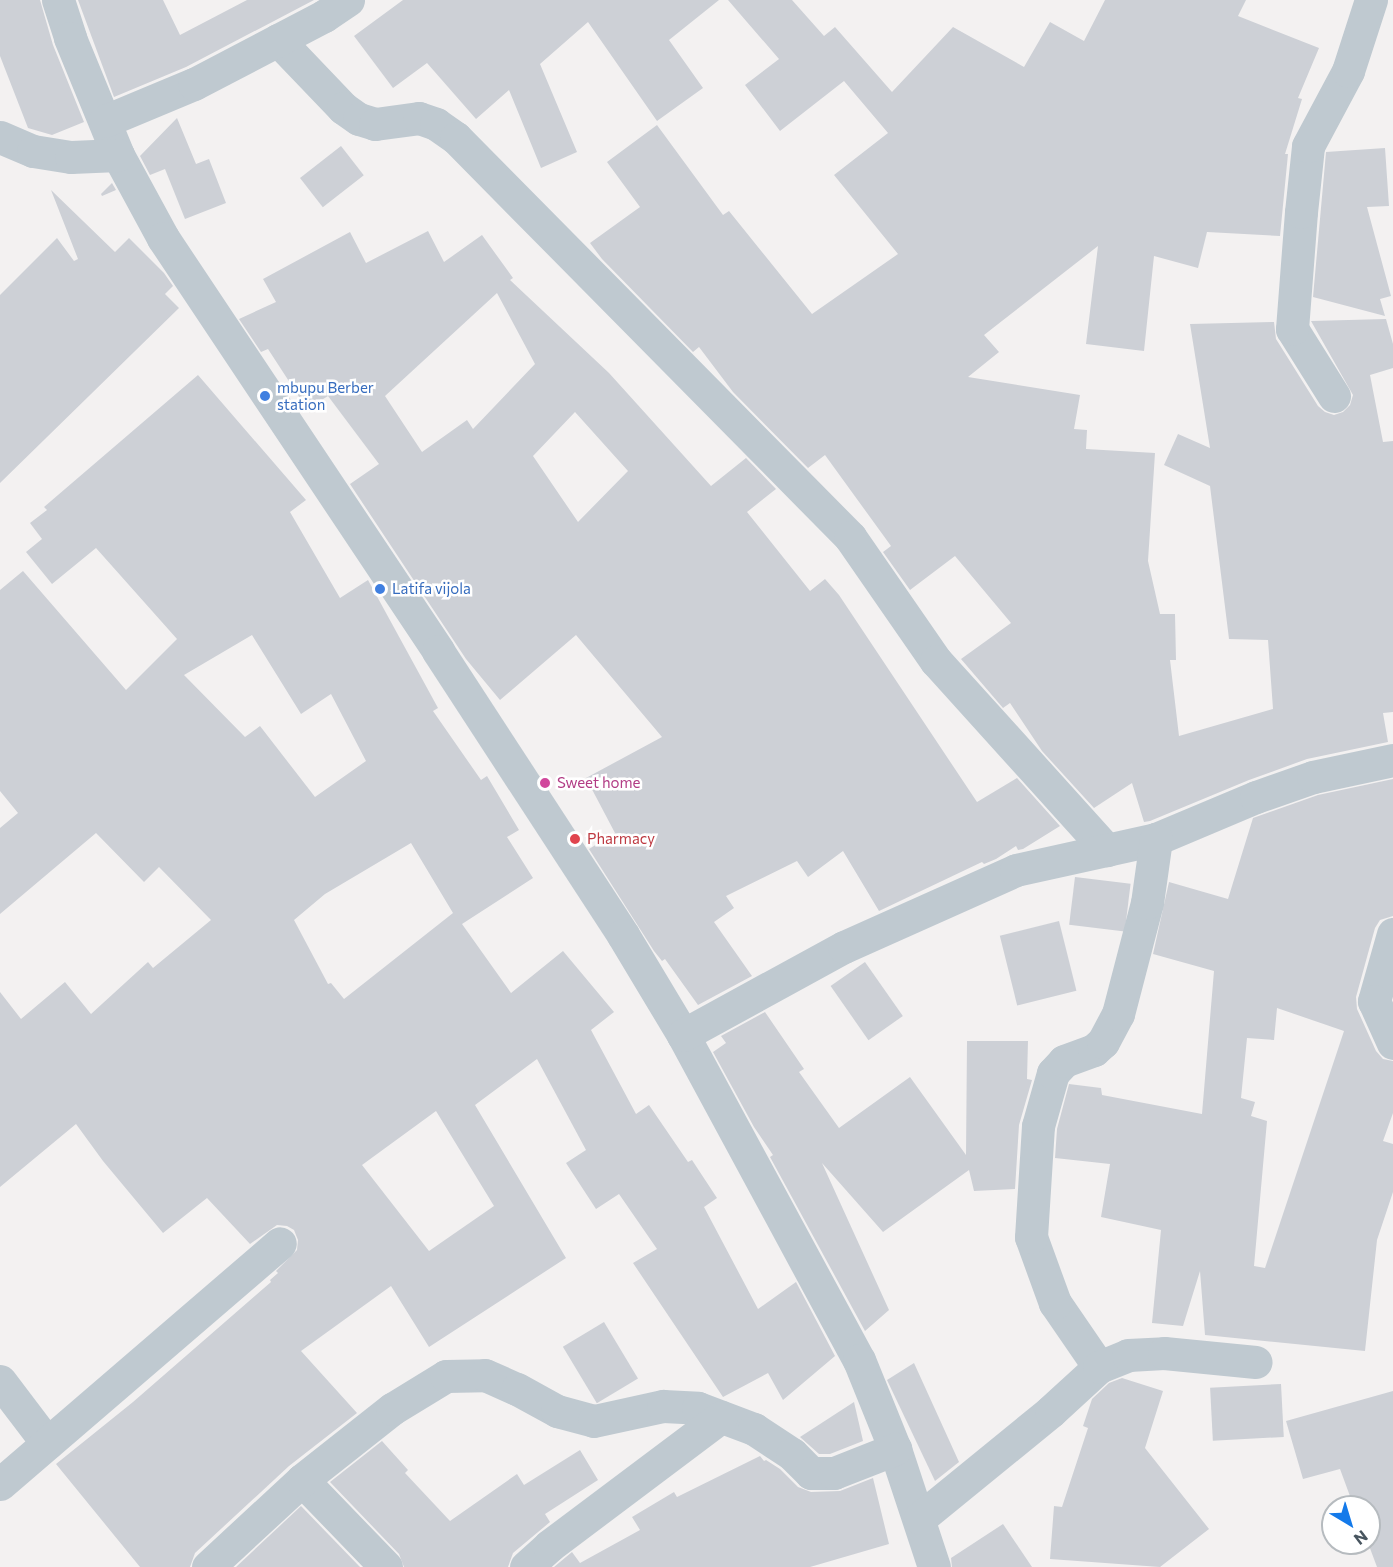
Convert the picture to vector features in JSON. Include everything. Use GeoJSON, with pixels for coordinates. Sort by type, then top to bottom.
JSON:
{"type":"FeatureCollection","features":[{"type":"Feature","properties":{"kind":"street"},"geometry":{"type":"LineString","coordinates":[[58,0],[70,38],[118,155],[164,238],[623,935],[683,1035],[859,1360],[895,1449],[920,1518],[934,1567]]}},
{"type":"Feature","properties":{"kind":"street"},"geometry":{"type":"LineString","coordinates":[[105,121],[194,84],[348,0]]}},
{"type":"Feature","properties":{"kind":"street"},"geometry":{"type":"LineString","coordinates":[[1334,396],[1292,330],[1301,212],[1308,146],[1348,71],[1371,0]]}},
{"type":"Feature","properties":{"kind":"street"},"geometry":{"type":"LineString","coordinates":[[278,40],[343,108],[359,119],[375,124],[419,118],[436,124],[456,138],[510,190],[850,537],[936,661],[1107,850]]}},
{"type":"Feature","properties":{"kind":"street"},"geometry":{"type":"LineString","coordinates":[[0,137],[42,153],[70,157],[118,155]]}},
{"type":"Feature","properties":{"kind":"street"},"geometry":{"type":"LineString","coordinates":[[683,1035],[844,947],[1016,870],[1156,839],[1256,797],[1313,777],[1393,760]]}},
{"type":"Feature","properties":{"kind":"street"},"geometry":{"type":"LineString","coordinates":[[1099,1367],[1055,1303],[1031,1237],[1038,1126],[1053,1073],[1064,1061],[1094,1050],[1103,1042],[1118,1014],[1147,903],[1156,839]]}},
{"type":"Feature","properties":{"kind":"street"},"geometry":{"type":"LineString","coordinates":[[1393,934],[1374,1001],[1389,1039],[1393,1043]]}},
{"type":"Feature","properties":{"kind":"street"},"geometry":{"type":"LineString","coordinates":[[0,1484],[280,1243]]}},
{"type":"Feature","properties":{"kind":"street"},"geometry":{"type":"LineString","coordinates":[[920,1518],[1051,1411],[1099,1367],[1128,1355],[1164,1353],[1256,1362]]}},
{"type":"Feature","properties":{"kind":"street"},"geometry":{"type":"LineString","coordinates":[[208,1567],[302,1480],[392,1409],[446,1376],[485,1375],[557,1411],[594,1421],[663,1406],[698,1408],[754,1430],[792,1454],[811,1473],[834,1473],[895,1449]]}},
{"type":"Feature","properties":{"kind":"street"},"geometry":{"type":"LineString","coordinates":[[0,1381],[47,1443]]}},
{"type":"Feature","properties":{"kind":"street"},"geometry":{"type":"LineString","coordinates":[[526,1567],[549,1546],[721,1417]]}},
{"type":"Feature","properties":{"kind":"street"},"geometry":{"type":"LineString","coordinates":[[302,1480],[386,1567]]}},
{"type":"Feature","properties":{"kind":"building"},"geometry":{"type":"Polygon","coordinates":[[[0,0],[40,0],[53,45],[84,122],[52,135],[28,128],[0,56],[0,0]]]}},
{"type":"Feature","properties":{"kind":"building"},"geometry":{"type":"Polygon","coordinates":[[[78,0],[163,0],[180,35],[247,0],[314,0],[186,67],[114,97],[78,0]]]}},
{"type":"Feature","properties":{"kind":"building"},"geometry":{"type":"Polygon","coordinates":[[[403,0],[719,0],[669,40],[703,88],[657,121],[588,22],[540,64],[577,152],[541,168],[509,90],[476,119],[427,63],[393,88],[354,36],[403,0]]]}},
{"type":"Feature","properties":{"kind":"building"},"geometry":{"type":"Polygon","coordinates":[[[728,0],[792,0],[824,36],[835,27],[892,92],[953,27],[1024,67],[1050,22],[1084,41],[1105,0],[1246,0],[1238,16],[1319,48],[1298,98],[1302,99],[1285,154],[1288,154],[1280,236],[1207,232],[1198,268],[1154,256],[1144,351],[1086,344],[1098,246],[984,335],[999,352],[968,377],[1080,395],[1074,429],[1087,430],[1086,449],[1155,453],[1148,561],[1160,614],[1175,614],[1176,660],[1170,660],[1179,736],[1273,709],[1268,640],[1229,639],[1210,486],[1164,465],[1178,434],[1210,448],[1190,324],[1274,322],[1276,339],[1318,406],[1334,415],[1343,412],[1350,405],[1353,395],[1311,321],[1386,319],[1393,344],[1393,368],[1370,375],[1383,442],[1393,441],[1393,712],[1383,713],[1388,742],[1307,759],[1150,821],[1144,822],[1132,783],[1094,808],[1042,751],[1010,703],[1003,708],[961,659],[1011,623],[955,556],[910,590],[883,552],[891,546],[825,455],[808,468],[733,392],[699,347],[693,352],[602,259],[590,243],[640,207],[607,162],[657,125],[723,215],[729,211],[812,314],[898,254],[834,175],[888,133],[844,81],[780,131],[745,85],[779,59],[728,0]]]}},
{"type":"Feature","properties":{"kind":"building"},"geometry":{"type":"Polygon","coordinates":[[[177,118],[196,164],[209,159],[226,203],[185,219],[165,169],[150,175],[140,156],[177,118]]]}},
{"type":"Feature","properties":{"kind":"building"},"geometry":{"type":"Polygon","coordinates":[[[341,146],[364,175],[323,207],[300,178],[341,146]]]}},
{"type":"Feature","properties":{"kind":"building"},"geometry":{"type":"Polygon","coordinates":[[[1385,148],[1389,206],[1367,207],[1391,296],[1380,299],[1385,316],[1313,297],[1326,152],[1385,148]]]}},
{"type":"Feature","properties":{"kind":"building"},"geometry":{"type":"Polygon","coordinates":[[[112,183],[116,190],[102,196],[101,194],[112,183]]]}},
{"type":"Feature","properties":{"kind":"building"},"geometry":{"type":"Polygon","coordinates":[[[51,190],[115,252],[129,238],[164,273],[173,286],[165,294],[179,308],[0,483],[0,295],[57,238],[74,261],[78,259],[51,190]]]}},
{"type":"Feature","properties":{"kind":"building"},"geometry":{"type":"Polygon","coordinates":[[[428,231],[444,262],[482,235],[513,278],[510,280],[609,373],[711,486],[746,458],[776,489],[747,512],[810,591],[825,579],[839,595],[977,802],[1017,778],[1060,826],[1023,849],[1018,850],[1016,846],[996,859],[984,864],[982,862],[879,911],[843,851],[808,877],[797,861],[726,896],[734,908],[714,922],[752,976],[698,1005],[665,959],[662,961],[654,951],[589,849],[615,833],[586,778],[662,737],[576,635],[500,700],[466,659],[350,484],[379,464],[328,396],[307,409],[268,349],[261,352],[239,319],[276,302],[263,279],[350,232],[366,263],[428,231]],[[497,293],[385,396],[422,452],[467,420],[473,429],[535,364],[497,293]],[[575,412],[533,456],[578,522],[628,471],[575,412]]]}},
{"type":"Feature","properties":{"kind":"building"},"geometry":{"type":"Polygon","coordinates":[[[198,375],[306,500],[290,512],[340,598],[368,580],[438,708],[433,711],[481,780],[487,776],[519,830],[507,837],[533,878],[462,924],[511,993],[563,951],[614,1012],[591,1030],[636,1114],[649,1105],[688,1162],[692,1160],[717,1198],[704,1207],[758,1309],[796,1282],[835,1356],[783,1400],[768,1373],[723,1397],[633,1263],[657,1249],[619,1194],[596,1209],[566,1163],[586,1150],[537,1059],[475,1105],[566,1258],[429,1347],[391,1286],[301,1351],[357,1413],[289,1466],[195,1553],[190,1567],[140,1567],[56,1464],[133,1402],[271,1282],[270,1280],[278,1273],[276,1271],[297,1250],[298,1240],[294,1230],[287,1226],[277,1225],[250,1244],[207,1198],[163,1233],[103,1161],[76,1124],[0,1187],[0,992],[21,1019],[65,982],[91,1014],[148,962],[153,968],[211,920],[159,867],[144,882],[96,833],[0,914],[0,828],[18,813],[0,791],[0,590],[23,571],[126,690],[177,639],[96,548],[52,584],[26,552],[42,539],[30,523],[47,510],[44,507],[198,375]],[[252,635],[184,675],[245,737],[260,726],[315,797],[366,761],[331,694],[301,714],[252,635]],[[411,843],[325,894],[294,920],[328,984],[331,983],[344,999],[453,913],[411,843]],[[436,1111],[362,1165],[429,1251],[494,1206],[436,1111]]]}},
{"type":"Feature","properties":{"kind":"building"},"geometry":{"type":"Polygon","coordinates":[[[1393,779],[1393,916],[1380,920],[1375,928],[1356,997],[1357,1009],[1376,1051],[1383,1059],[1393,1061],[1393,1113],[1383,1141],[1393,1144],[1393,1192],[1377,1240],[1365,1351],[1205,1335],[1200,1271],[1183,1326],[1152,1323],[1161,1230],[1101,1217],[1110,1164],[1055,1158],[1057,1129],[1069,1084],[1101,1088],[1102,1095],[1202,1114],[1214,971],[1153,954],[1169,882],[1228,899],[1253,818],[1318,795],[1393,779]],[[1277,1008],[1274,1040],[1247,1038],[1241,1098],[1255,1102],[1251,1116],[1267,1121],[1254,1266],[1265,1268],[1344,1031],[1277,1008]]]}},
{"type":"Feature","properties":{"kind":"building"},"geometry":{"type":"Polygon","coordinates":[[[1075,877],[1131,884],[1125,931],[1069,925],[1075,877]]]}},
{"type":"Feature","properties":{"kind":"building"},"geometry":{"type":"Polygon","coordinates":[[[1059,921],[1076,991],[1017,1006],[1000,936],[1059,921]]]}},
{"type":"Feature","properties":{"kind":"building"},"geometry":{"type":"Polygon","coordinates":[[[865,962],[903,1016],[868,1040],[831,986],[865,962]]]}},
{"type":"Feature","properties":{"kind":"building"},"geometry":{"type":"Polygon","coordinates":[[[765,1012],[804,1069],[799,1072],[839,1128],[910,1077],[966,1155],[967,1041],[1028,1041],[1027,1079],[1032,1080],[1019,1125],[1015,1189],[974,1191],[969,1170],[883,1232],[822,1163],[889,1310],[865,1331],[770,1157],[773,1155],[754,1127],[713,1052],[726,1043],[721,1036],[765,1012]]]}},
{"type":"Feature","properties":{"kind":"building"},"geometry":{"type":"Polygon","coordinates":[[[604,1322],[638,1379],[597,1403],[563,1347],[604,1322]]]}},
{"type":"Feature","properties":{"kind":"building"},"geometry":{"type":"Polygon","coordinates":[[[914,1363],[959,1462],[935,1481],[887,1380],[914,1363]]]}},
{"type":"Feature","properties":{"kind":"building"},"geometry":{"type":"Polygon","coordinates":[[[1122,1378],[1163,1391],[1145,1448],[1209,1529],[1160,1567],[1050,1559],[1054,1506],[1062,1507],[1088,1428],[1083,1426],[1092,1399],[1109,1383],[1122,1378]]]}},
{"type":"Feature","properties":{"kind":"building"},"geometry":{"type":"Polygon","coordinates":[[[1281,1384],[1284,1437],[1213,1441],[1210,1388],[1281,1384]]]}},
{"type":"Feature","properties":{"kind":"building"},"geometry":{"type":"Polygon","coordinates":[[[1393,1391],[1393,1567],[1377,1567],[1372,1555],[1381,1555],[1381,1495],[1350,1495],[1340,1469],[1303,1479],[1286,1421],[1393,1391]]]}},
{"type":"Feature","properties":{"kind":"building"},"geometry":{"type":"Polygon","coordinates":[[[854,1402],[863,1441],[830,1454],[819,1454],[800,1437],[854,1402]]]}},
{"type":"Feature","properties":{"kind":"building"},"geometry":{"type":"Polygon","coordinates":[[[382,1441],[408,1470],[405,1473],[450,1521],[517,1474],[524,1485],[580,1450],[598,1480],[545,1514],[550,1522],[513,1553],[508,1567],[404,1567],[399,1554],[330,1482],[382,1441]]]}},
{"type":"Feature","properties":{"kind":"building"},"geometry":{"type":"Polygon","coordinates":[[[760,1456],[764,1461],[780,1469],[798,1487],[811,1492],[840,1491],[873,1478],[889,1544],[810,1567],[554,1567],[572,1552],[580,1563],[640,1530],[632,1517],[674,1492],[677,1497],[760,1456]]]}},
{"type":"Feature","properties":{"kind":"building"},"geometry":{"type":"Polygon","coordinates":[[[301,1506],[360,1567],[236,1567],[301,1506]]]}},
{"type":"Feature","properties":{"kind":"building"},"geometry":{"type":"Polygon","coordinates":[[[1003,1524],[1032,1567],[952,1567],[951,1558],[1003,1524]]]}},
{"type":"Feature","properties":{"kind":"place","name":"mbupu Berber station"},"geometry":{"type":"Point","coordinates":[265,396]}},
{"type":"Feature","properties":{"kind":"place","name":"Latifa vijola"},"geometry":{"type":"Point","coordinates":[380,589]}},
{"type":"Feature","properties":{"kind":"place","name":"Sweet home"},"geometry":{"type":"Point","coordinates":[545,783]}},
{"type":"Feature","properties":{"kind":"place","name":"Pharmacy"},"geometry":{"type":"Point","coordinates":[575,839]}}]}
